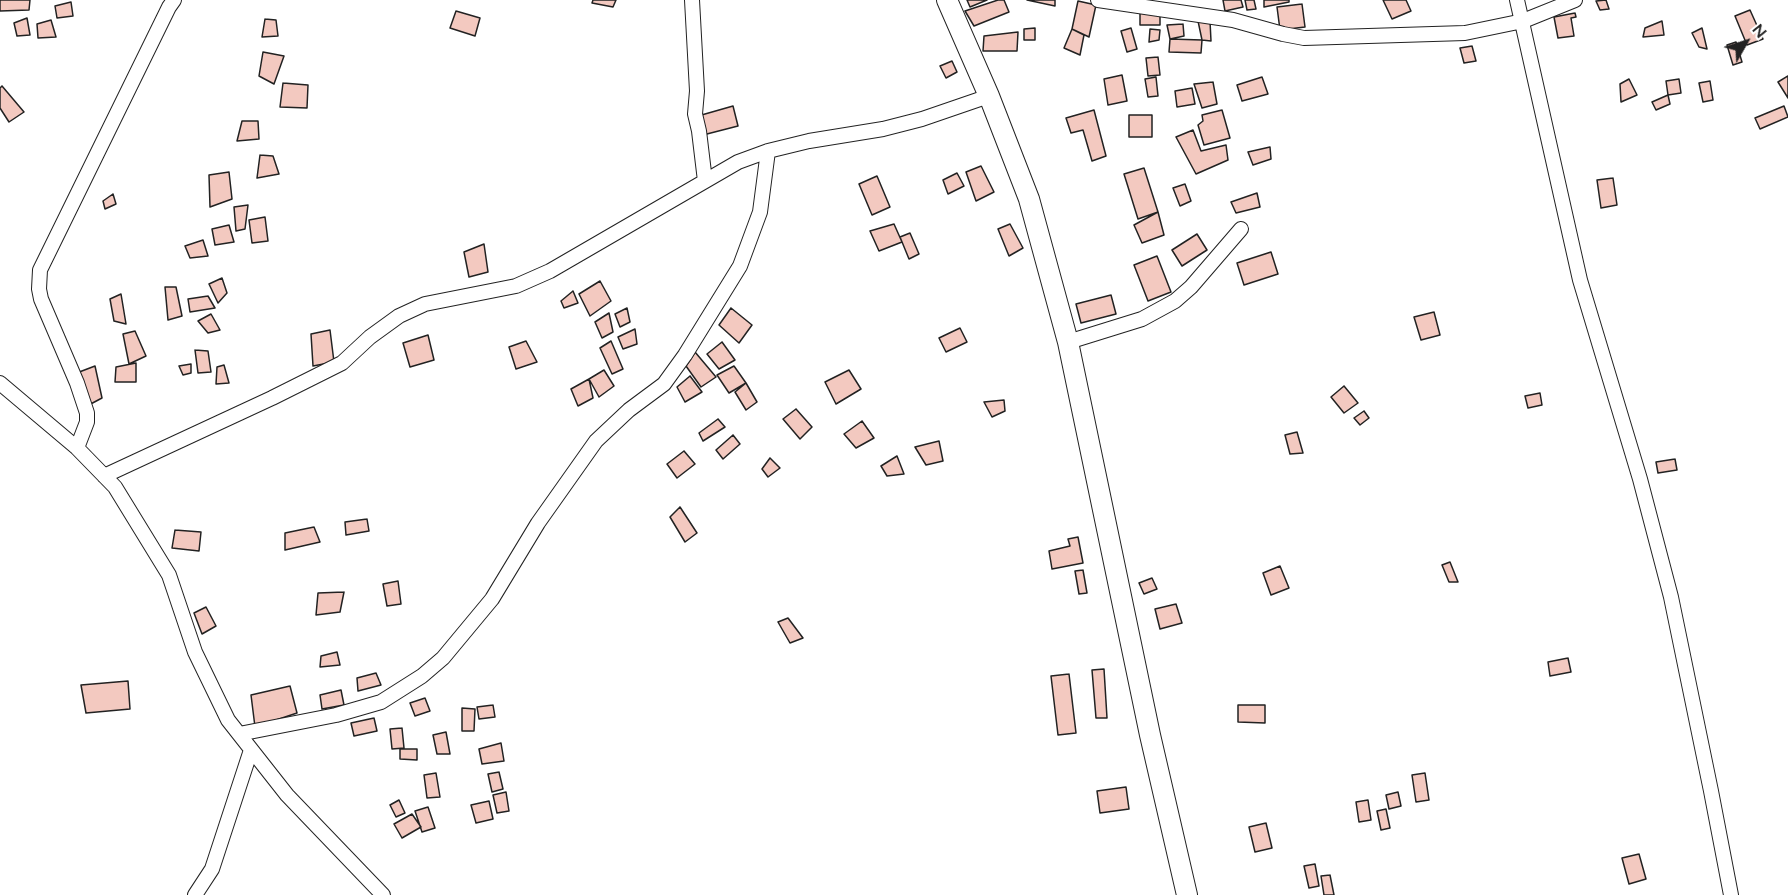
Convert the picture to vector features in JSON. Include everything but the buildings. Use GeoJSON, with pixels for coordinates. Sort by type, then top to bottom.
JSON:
{"type":"FeatureCollection","features":[{"type":"Feature","properties":{"kind":"street"},"geometry":{"type":"LineString","coordinates":[[77,448],[87,422],[87,413],[77,382],[41,299],[40,270],[174,0]]}},
{"type":"Feature","properties":{"kind":"street"},"geometry":{"type":"LineString","coordinates":[[692,0],[697,91],[695,114],[705,181]]}},
{"type":"Feature","properties":{"kind":"street"},"geometry":{"type":"LineString","coordinates":[[947,0],[989,96],[1029,199],[1068,342],[1150,735],[1187,895]]}},
{"type":"Feature","properties":{"kind":"street"},"geometry":{"type":"LineString","coordinates":[[1098,0],[1233,20],[1304,38],[1455,34],[1523,21],[1575,0]]}},
{"type":"Feature","properties":{"kind":"street"},"geometry":{"type":"LineString","coordinates":[[1517,0],[1580,280],[1640,479],[1671,597],[1731,895]]}},
{"type":"Feature","properties":{"kind":"street"},"geometry":{"type":"LineString","coordinates":[[104,476],[342,363],[370,337],[399,316],[425,304],[516,286],[550,271],[738,162],[768,151],[809,141],[884,129],[989,96]]}},
{"type":"Feature","properties":{"kind":"street"},"geometry":{"type":"LineString","coordinates":[[239,734],[336,715],[381,702],[422,676],[443,658],[492,599],[537,523],[596,441],[629,410],[664,384],[685,355],[740,266],[760,212],[768,151]]}},
{"type":"Feature","properties":{"kind":"street"},"geometry":{"type":"LineString","coordinates":[[1068,342],[1142,319],[1175,301],[1191,287],[1241,229]]}},
{"type":"Feature","properties":{"kind":"street"},"geometry":{"type":"LineString","coordinates":[[0,382],[77,448],[115,487],[170,575],[195,652],[228,720],[287,795],[383,895]]}},
{"type":"Feature","properties":{"kind":"street"},"geometry":{"type":"LineString","coordinates":[[195,895],[212,869],[251,750]]}}]}
